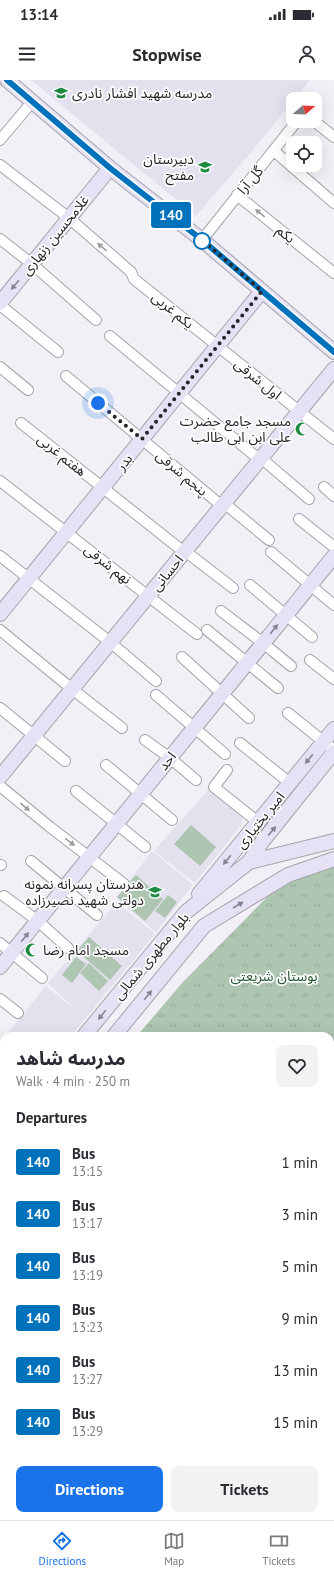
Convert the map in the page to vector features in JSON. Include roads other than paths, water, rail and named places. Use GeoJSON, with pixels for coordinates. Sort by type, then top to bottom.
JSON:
{"type":"FeatureCollection","features":[{"type":"Feature","properties":{"kind":"street"},"geometry":{"type":"LineString","coordinates":[[7,80],[110,168],[202,240],[334,352]]}},
{"type":"Feature","properties":{"kind":"street"},"geometry":{"type":"LineString","coordinates":[[0,140],[32,102]]}},
{"type":"Feature","properties":{"kind":"street"},"geometry":{"type":"LineString","coordinates":[[322,127],[334,137]]}},
{"type":"Feature","properties":{"kind":"street","name":"گل آرا"},"geometry":{"type":"LineString","coordinates":[[202,240],[292,128]]}},
{"type":"Feature","properties":{"kind":"street"},"geometry":{"type":"LineString","coordinates":[[274,151],[334,202]]}},
{"type":"Feature","properties":{"kind":"street"},"geometry":{"type":"LineString","coordinates":[[0,165],[69,218]]}},
{"type":"Feature","properties":{"kind":"street","name":"غلامحسین زنهاری"},"geometry":{"type":"LineString","coordinates":[[0,304],[110,168]]}},
{"type":"Feature","properties":{"kind":"street","name":"یکم"},"geometry":{"type":"LineString","coordinates":[[237,195],[334,273]]}},
{"type":"Feature","properties":{"kind":"street","name":"یکم غربی"},"geometry":{"type":"LineString","coordinates":[[69,218],[132,272],[134,279],[217,346]]}},
{"type":"Feature","properties":{"kind":"street"},"geometry":{"type":"LineString","coordinates":[[0,239],[32,264],[96,320]]}},
{"type":"Feature","properties":{"kind":"street","name":"بدر"},"geometry":{"type":"LineString","coordinates":[[0,614],[262,291]]}},
{"type":"Feature","properties":{"kind":"street"},"geometry":{"type":"LineString","coordinates":[[0,304],[58,352]]}},
{"type":"Feature","properties":{"kind":"street"},"geometry":{"type":"LineString","coordinates":[[110,336],[309,498]]}},
{"type":"Feature","properties":{"kind":"street","name":"اول شرقی"},"geometry":{"type":"LineString","coordinates":[[217,346],[334,439]]}},
{"type":"Feature","properties":{"kind":"street"},"geometry":{"type":"LineString","coordinates":[[0,368],[28,390]]}},
{"type":"Feature","properties":{"kind":"street","name":"احسانی"},"geometry":{"type":"LineString","coordinates":[[0,777],[334,369]]}},
{"type":"Feature","properties":{"kind":"street","name":"پنجم شرقی"},"geometry":{"type":"LineString","coordinates":[[66,376],[223,505],[269,540]]}},
{"type":"Feature","properties":{"kind":"street","name":"هفتم غربی"},"geometry":{"type":"LineString","coordinates":[[21,423],[184,552],[233,588]]}},
{"type":"Feature","properties":{"kind":"street","name":"نهم شرقی"},"geometry":{"type":"LineString","coordinates":[[0,481],[197,634]]}},
{"type":"Feature","properties":{"kind":"street"},"geometry":{"type":"LineString","coordinates":[[324,487],[334,496]]}},
{"type":"Feature","properties":{"kind":"street"},"geometry":{"type":"LineString","coordinates":[[299,519],[334,547]]}},
{"type":"Feature","properties":{"kind":"street"},"geometry":{"type":"LineString","coordinates":[[271,552],[334,605]]}},
{"type":"Feature","properties":{"kind":"street"},"geometry":{"type":"LineString","coordinates":[[0,556],[110,642],[156,681]]}},
{"type":"Feature","properties":{"kind":"street","name":"احد"},"geometry":{"type":"LineString","coordinates":[[0,967],[334,556]]}},
{"type":"Feature","properties":{"kind":"street"},"geometry":{"type":"LineString","coordinates":[[250,585],[312,637]]}},
{"type":"Feature","properties":{"kind":"street"},"geometry":{"type":"LineString","coordinates":[[221,612],[291,666]]}},
{"type":"Feature","properties":{"kind":"street"},"geometry":{"type":"LineString","coordinates":[[0,630],[122,728]]}},
{"type":"Feature","properties":{"kind":"street"},"geometry":{"type":"LineString","coordinates":[[207,630],[278,688]]}},
{"type":"Feature","properties":{"kind":"street"},"geometry":{"type":"LineString","coordinates":[[182,657],[249,718]]}},
{"type":"Feature","properties":{"kind":"street"},"geometry":{"type":"LineString","coordinates":[[310,660],[334,679]]}},
{"type":"Feature","properties":{"kind":"street"},"geometry":{"type":"LineString","coordinates":[[156,695],[195,727],[224,754]]}},
{"type":"Feature","properties":{"kind":"street"},"geometry":{"type":"LineString","coordinates":[[0,708],[66,761]]}},
{"type":"Feature","properties":{"kind":"street"},"geometry":{"type":"LineString","coordinates":[[288,713],[330,748]]}},
{"type":"Feature","properties":{"kind":"street","name":"امیر بختیاری"},"geometry":{"type":"LineString","coordinates":[[249,862],[330,748],[334,729]]}},
{"type":"Feature","properties":{"kind":"street"},"geometry":{"type":"LineString","coordinates":[[146,740],[196,780]]}},
{"type":"Feature","properties":{"kind":"street"},"geometry":{"type":"LineString","coordinates":[[240,743],[290,783]]}},
{"type":"Feature","properties":{"kind":"street","name":"امیر بختیاری"},"geometry":{"type":"LineString","coordinates":[[186,912],[290,783],[330,748]]}},
{"type":"Feature","properties":{"kind":"street"},"geometry":{"type":"LineString","coordinates":[[106,765],[172,820]]}},
{"type":"Feature","properties":{"kind":"street"},"geometry":{"type":"LineString","coordinates":[[227,770],[214,787],[258,822]]}},
{"type":"Feature","properties":{"kind":"street"},"geometry":{"type":"LineString","coordinates":[[0,786],[50,828],[124,884]]}},
{"type":"Feature","properties":{"kind":"street"},"geometry":{"type":"LineString","coordinates":[[76,791],[145,848]]}},
{"type":"Feature","properties":{"kind":"street","name":"بلوار مطهری شمالی"},"geometry":{"type":"LineString","coordinates":[[87,1032],[186,912],[249,862],[334,841]]}},
{"type":"Feature","properties":{"kind":"street","name":"بلوار مطهری شمالی"},"geometry":{"type":"LineString","coordinates":[[117,1032],[204,926],[288,875],[334,859]]}},
{"type":"Feature","properties":{"kind":"street"},"geometry":{"type":"LineString","coordinates":[[31,862],[97,915]]}},
{"type":"Feature","properties":{"kind":"street"},"geometry":{"type":"LineString","coordinates":[[4,896],[38,921],[68,948]]}},
{"type":"Feature","properties":{"kind":"street"},"geometry":{"type":"LineString","coordinates":[[0,943],[42,978]]}},
{"type":"Feature","properties":{"kind":"street"},"geometry":{"type":"LineString","coordinates":[[0,999],[18,1013]]}},
{"type":"Feature","properties":{"kind":"place","name":"مدرسه شهید افشار نادری"},"geometry":{"type":"Point","coordinates":[61,93]}},
{"type":"Feature","properties":{"kind":"place","name":"دبیرستان مفتح"},"geometry":{"type":"Point","coordinates":[205,167]}},
{"type":"Feature","properties":{"kind":"place","name":"مسجد جامع حضرت علی ابن ابی طالب"},"geometry":{"type":"Point","coordinates":[302,429]}},
{"type":"Feature","properties":{"kind":"place","name":"هنرستان پسرانه نمونه دولتی شهید نصیرزاده"},"geometry":{"type":"Point","coordinates":[155,892]}},
{"type":"Feature","properties":{"kind":"place","name":"مسجد امام رضا"},"geometry":{"type":"Point","coordinates":[32,950]}},
{"type":"Feature","properties":{"kind":"park label","name":"بوستان شریعتی"},"geometry":{"type":"Point","coordinates":[274,976]}}]}
